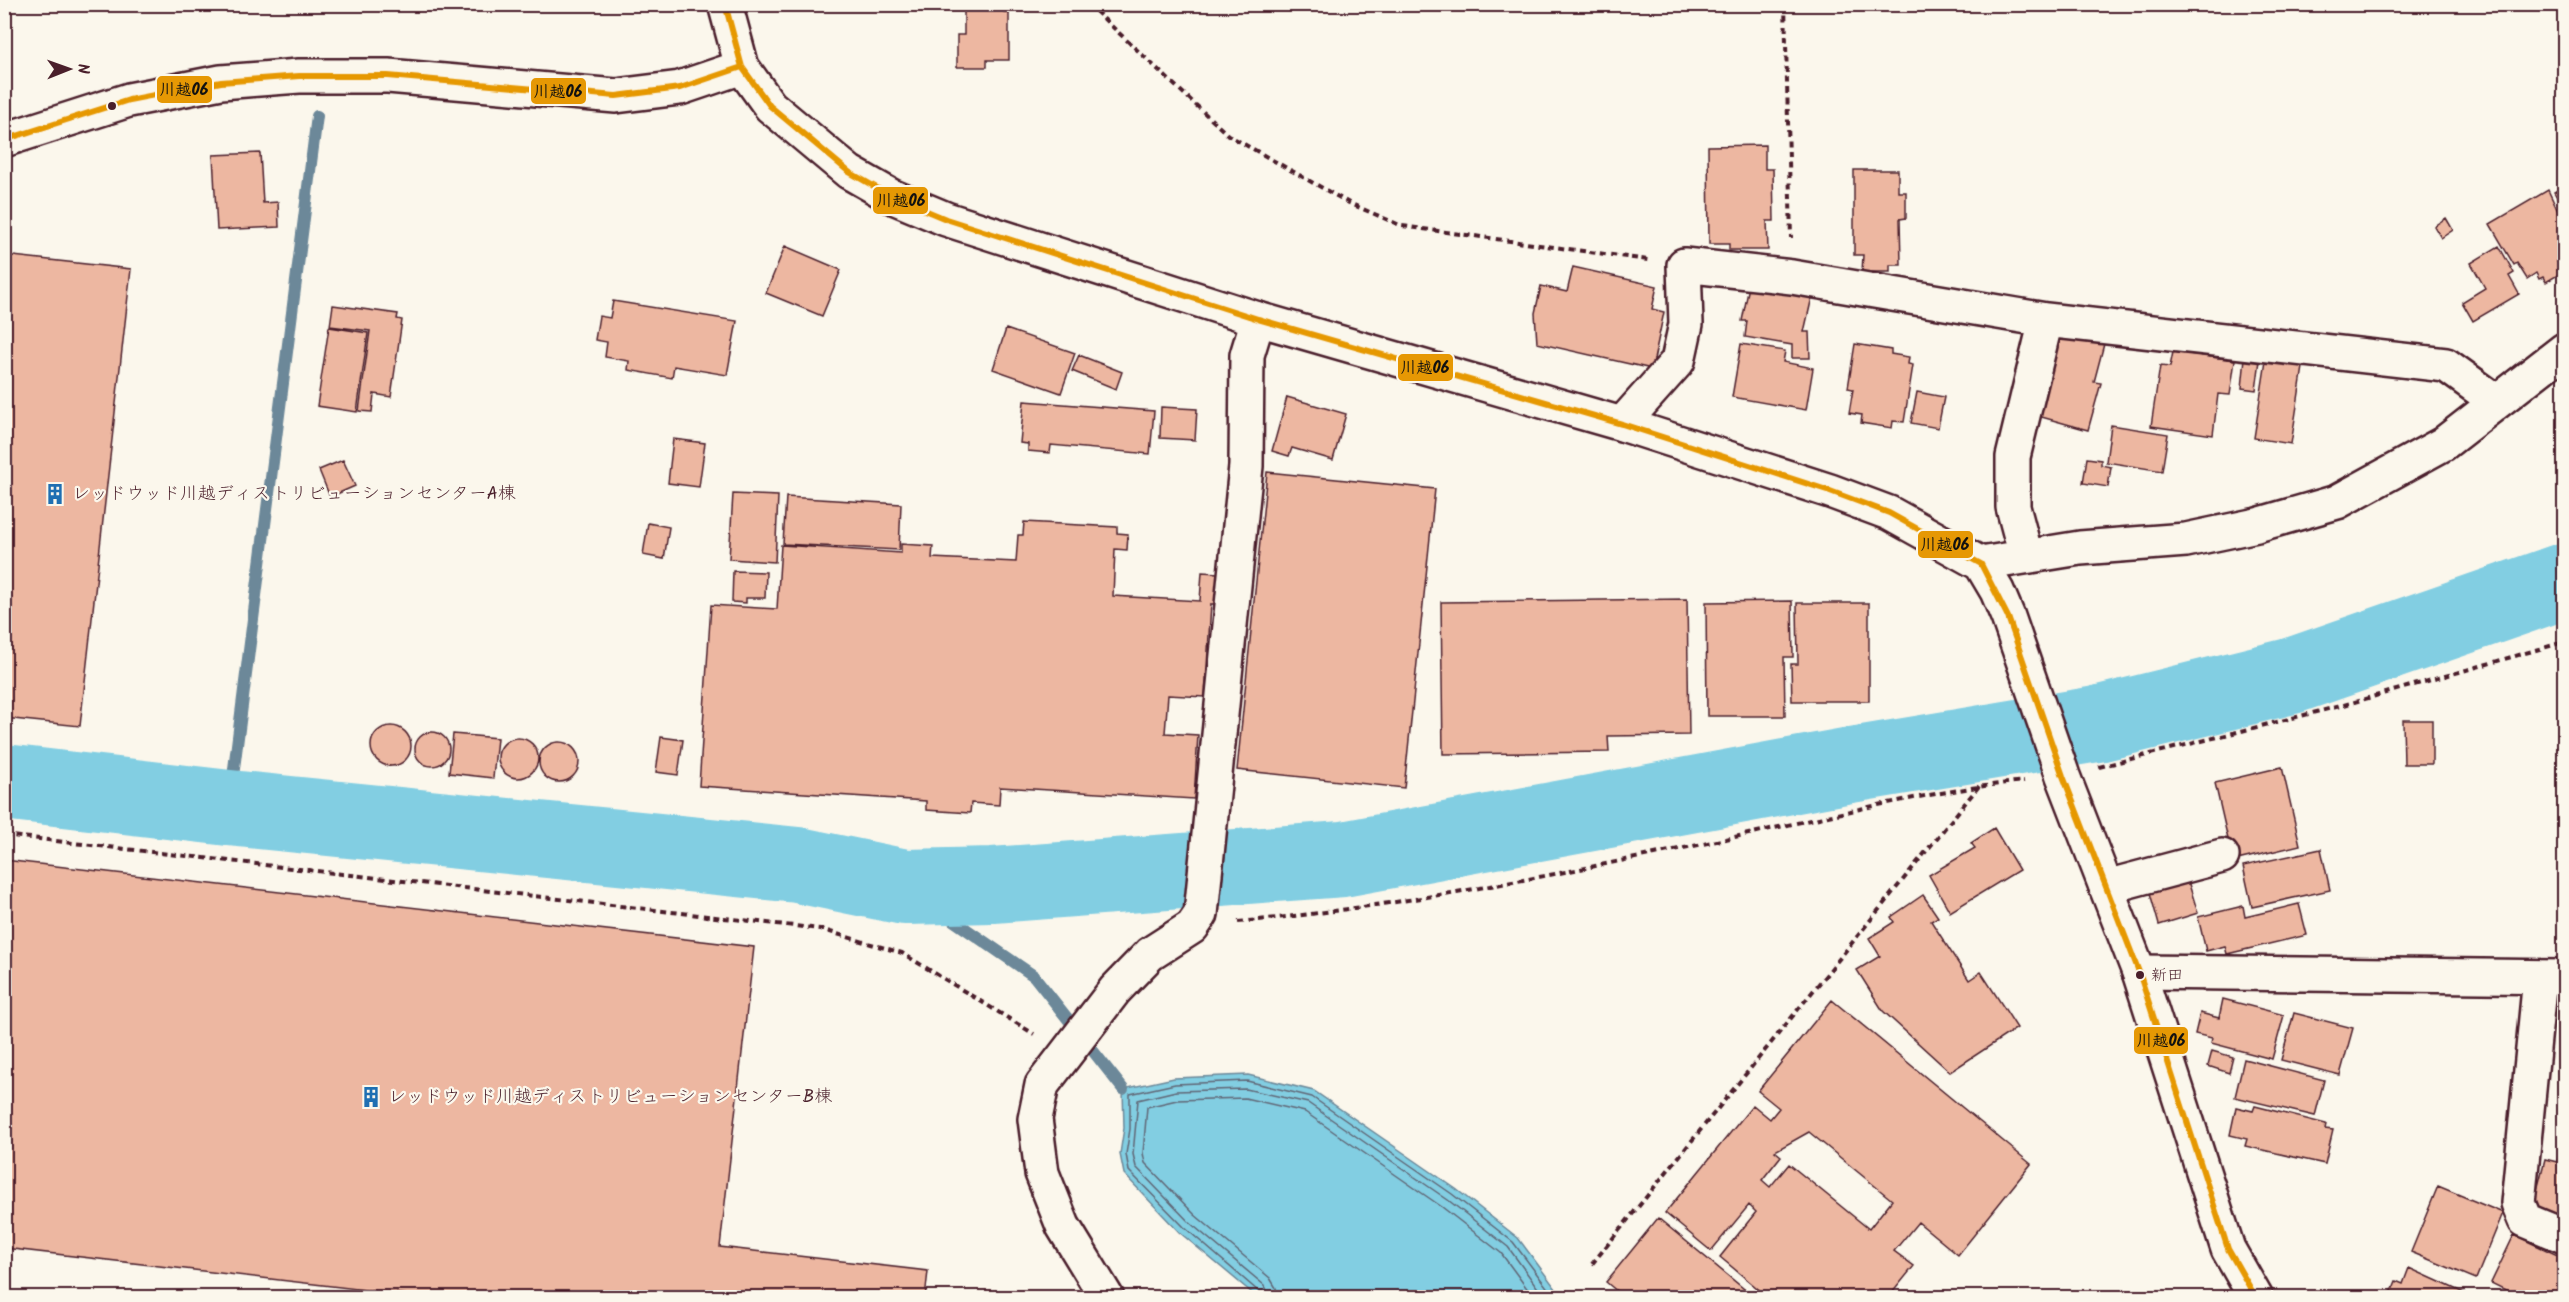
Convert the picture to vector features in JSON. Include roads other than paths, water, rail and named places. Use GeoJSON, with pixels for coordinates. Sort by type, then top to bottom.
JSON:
{"type":"FeatureCollection","features":[{"type":"Feature","properties":{"kind":"street"},"geometry":{"type":"LineString","coordinates":[[725,4],[742,67],[770,106],[849,172],[891,196],[946,219],[1258,319],[1622,424],[1830,491],[1889,513],[1981,564],[2001,600],[2061,770],[2139,972],[2228,1249],[2256,1298]]}},
{"type":"Feature","properties":{"kind":"street"},"geometry":{"type":"LineString","coordinates":[[4,140],[129,100],[221,82],[299,75],[388,76],[616,96],[680,88],[742,67]]}},
{"type":"Feature","properties":{"kind":"street"},"geometry":{"type":"LineString","coordinates":[[1622,424],[1678,362],[1686,324],[1684,265],[1792,277],[2046,320],[2446,365],[2497,402]]}},
{"type":"Feature","properties":{"kind":"street"},"geometry":{"type":"LineString","coordinates":[[1107,1298],[1063,1226],[1042,1173],[1035,1119],[1042,1085],[1067,1049],[1150,954],[1196,920],[1208,837],[1246,466],[1247,355],[1258,319]]}},
{"type":"Feature","properties":{"kind":"street"},"geometry":{"type":"LineString","coordinates":[[2026,556],[2013,507],[2013,458],[2046,320]]}},
{"type":"Feature","properties":{"kind":"street"},"geometry":{"type":"LineString","coordinates":[[1981,564],[2080,548],[2187,540],[2257,525],[2337,502],[2443,444],[2565,350]]}},
{"type":"Feature","properties":{"kind":"street"},"geometry":{"type":"LineString","coordinates":[[2106,887],[2222,856]]}},
{"type":"Feature","properties":{"kind":"street"},"geometry":{"type":"LineString","coordinates":[[2139,972],[2552,977],[2518,1203],[2525,1220],[2565,1236]]}},
{"type":"Feature","properties":{"kind":"water"},"geometry":{"type":"Polygon","coordinates":[[[1248,1075],[1314,1091],[1456,1189],[1518,1238],[1562,1297],[1257,1297],[1179,1232],[1124,1174],[1120,1154],[1124,1128],[1123,1089],[1174,1078],[1248,1075]]]}},
{"type":"Feature","properties":{"kind":"waterway"},"geometry":{"type":"LineString","coordinates":[[229,808],[317,116]]}},
{"type":"Feature","properties":{"kind":"waterway"},"geometry":{"type":"LineString","coordinates":[[4,782],[229,808],[798,865],[905,887],[993,885],[1343,859],[1845,766],[2097,724],[2291,676],[2564,581]]}},
{"type":"Feature","properties":{"kind":"waterway"},"geometry":{"type":"LineString","coordinates":[[905,887],[1034,976],[1123,1089]]}},
{"type":"Feature","properties":{"kind":"place","name":"レッドウッド川越ディストリビューションセンターA棟"},"geometry":{"type":"Point","coordinates":[55,494]}},
{"type":"Feature","properties":{"kind":"place","name":"新田"},"geometry":{"type":"Point","coordinates":[2140,975]}},
{"type":"Feature","properties":{"kind":"place","name":"レッドウッド川越ディストリビューションセンターB棟"},"geometry":{"type":"Point","coordinates":[371,1097]}}]}
